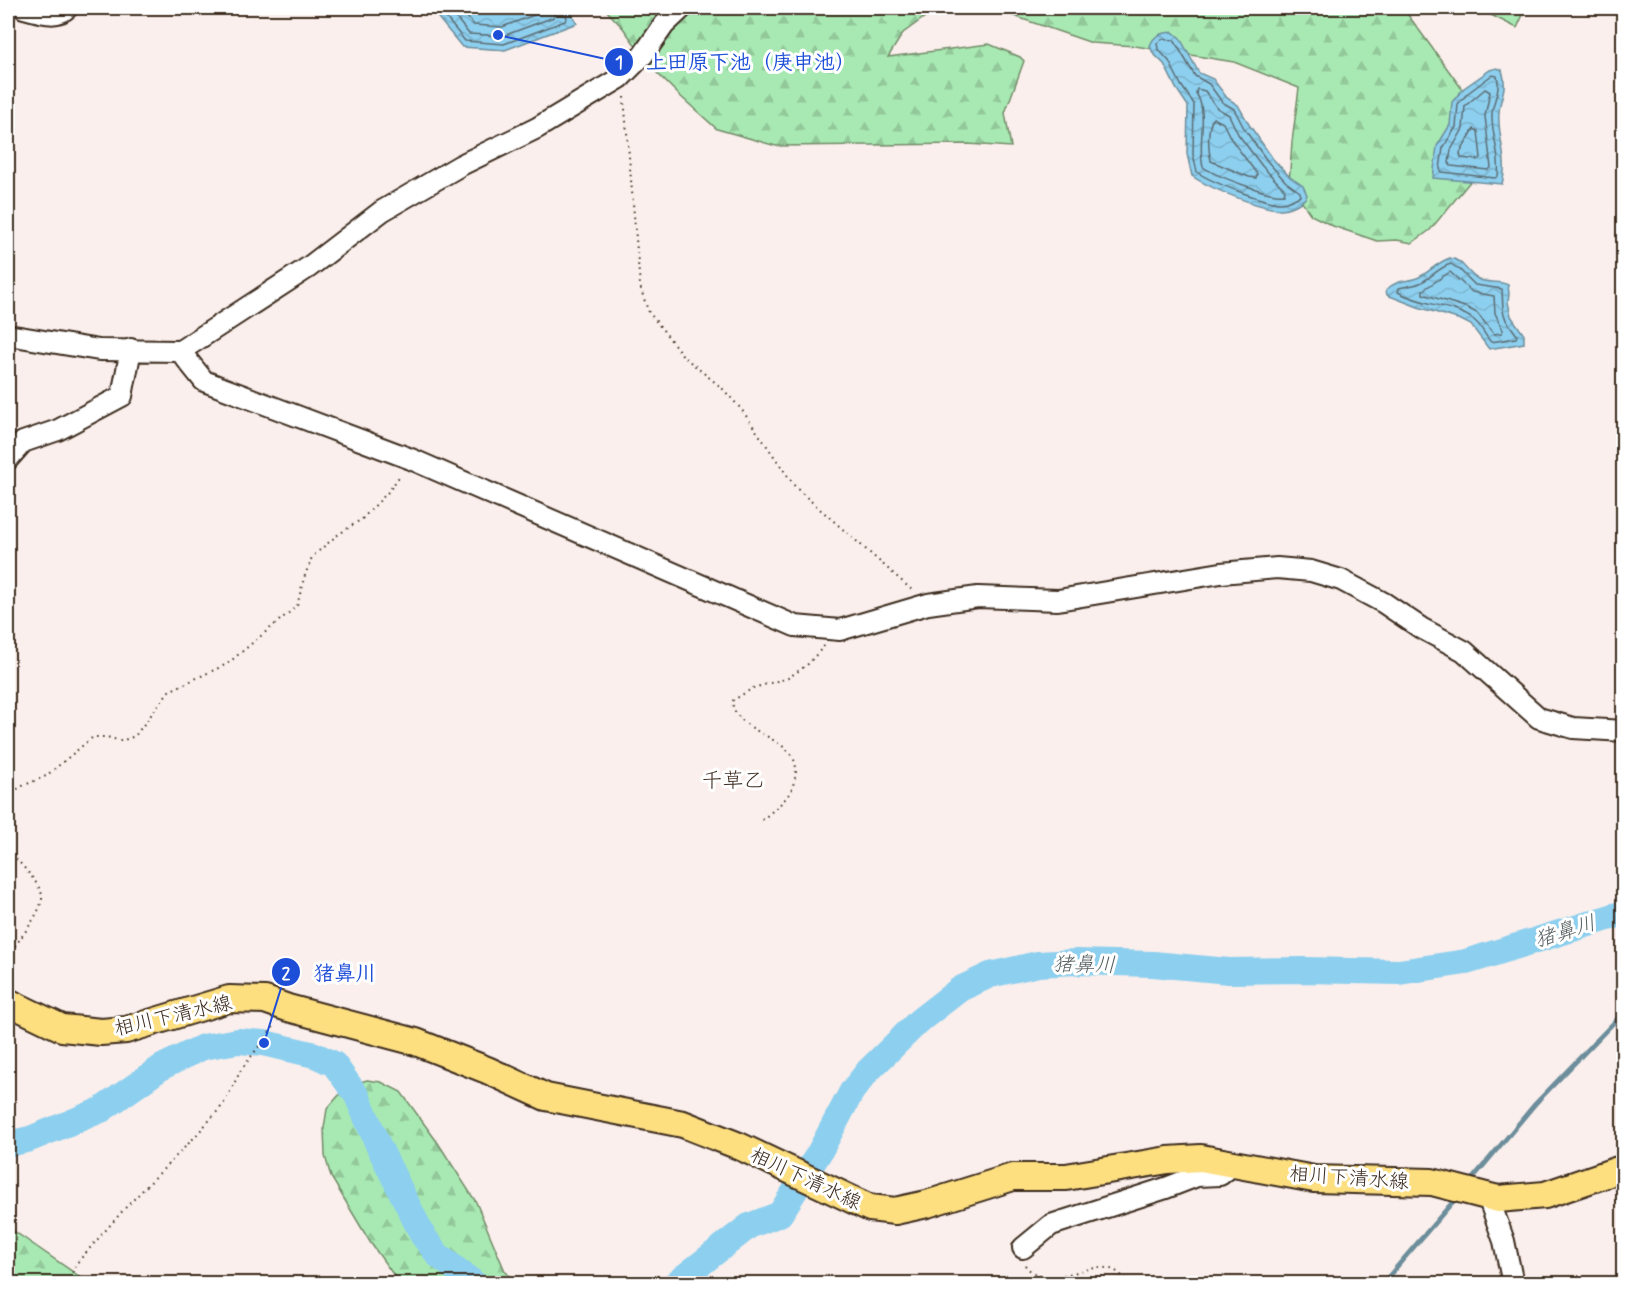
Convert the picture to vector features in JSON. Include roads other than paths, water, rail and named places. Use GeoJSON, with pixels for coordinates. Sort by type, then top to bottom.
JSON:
{"type":"FeatureCollection","features":[{"type":"Feature","properties":{"kind":"main road","name":"相川下清水線"},"geometry":{"type":"LineString","coordinates":[[8,1002],[62,1028],[101,1032],[126,1030],[229,999],[265,1000],[416,1042],[487,1070],[546,1097],[683,1124],[792,1170],[870,1208],[895,1211],[927,1204],[1013,1177],[1066,1177],[1168,1160],[1201,1158],[1314,1179],[1432,1182],[1498,1199],[1545,1195],[1623,1168]]}},
{"type":"Feature","properties":{"kind":"street"},"geometry":{"type":"LineString","coordinates":[[24,8],[51,14],[65,11],[68,8]]}},
{"type":"Feature","properties":{"kind":"street"},"geometry":{"type":"LineString","coordinates":[[8,335],[99,350],[180,351],[309,267],[382,211],[461,165],[537,128],[597,94],[620,78],[643,55],[664,25],[682,8]]}},
{"type":"Feature","properties":{"kind":"street"},"geometry":{"type":"LineString","coordinates":[[8,459],[23,442],[58,430],[122,396],[131,349]]}},
{"type":"Feature","properties":{"kind":"street"},"geometry":{"type":"LineString","coordinates":[[180,351],[204,381],[411,459],[795,627],[840,630],[928,604],[978,597],[1058,600],[1221,573],[1277,568],[1311,571],[1341,580],[1464,651],[1539,718],[1573,728],[1623,731]]}},
{"type":"Feature","properties":{"kind":"street"},"geometry":{"type":"LineString","coordinates":[[1023,1248],[1051,1225],[1197,1176],[1220,1175],[1234,1164]]}},
{"type":"Feature","properties":{"kind":"street"},"geometry":{"type":"LineString","coordinates":[[1482,1195],[1504,1242],[1513,1284]]}},
{"type":"Feature","properties":{"kind":"water"},"geometry":{"type":"Polygon","coordinates":[[[430,8],[568,8],[577,23],[505,50],[462,47],[430,8]]]}},
{"type":"Feature","properties":{"kind":"water"},"geometry":{"type":"Polygon","coordinates":[[[1173,32],[1180,38],[1199,73],[1213,79],[1227,98],[1238,105],[1273,159],[1290,177],[1303,186],[1307,195],[1303,201],[1288,208],[1271,208],[1235,197],[1192,176],[1187,154],[1188,106],[1164,64],[1153,53],[1150,46],[1159,35],[1173,32]]]}},
{"type":"Feature","properties":{"kind":"water"},"geometry":{"type":"Polygon","coordinates":[[[1497,68],[1502,70],[1504,83],[1499,113],[1504,157],[1502,184],[1433,178],[1437,146],[1450,125],[1452,102],[1464,88],[1490,70],[1497,68]]]}},
{"type":"Feature","properties":{"kind":"water"},"geometry":{"type":"Polygon","coordinates":[[[1450,258],[1459,261],[1478,279],[1508,285],[1511,316],[1524,335],[1524,343],[1489,349],[1471,325],[1387,295],[1386,290],[1393,284],[1417,278],[1450,258]]]}},
{"type":"Feature","properties":{"kind":"waterway","name":"猪鼻川"},"geometry":{"type":"LineString","coordinates":[[675,1284],[749,1226],[780,1214],[819,1153],[852,1091],[868,1071],[920,1020],[960,989],[990,975],[1038,964],[1076,962],[1153,964],[1229,971],[1399,972],[1466,962],[1624,913]]}},
{"type":"Feature","properties":{"kind":"waterway"},"geometry":{"type":"LineString","coordinates":[[1468,1184],[1535,1104],[1624,1012]]}},
{"type":"Feature","properties":{"kind":"waterway","name":"猪鼻川"},"geometry":{"type":"LineString","coordinates":[[8,1144],[30,1139],[101,1110],[162,1067],[203,1047],[238,1041],[264,1043],[315,1055],[334,1064],[357,1096],[379,1147],[423,1236],[439,1256],[475,1284]]}},
{"type":"Feature","properties":{"kind":"waterway"},"geometry":{"type":"LineString","coordinates":[[1382,1284],[1457,1197]]}},
{"type":"Feature","properties":{"kind":"place","name":"上田原下池（庚申池）"},"geometry":{"type":"Point","coordinates":[498,35]}},
{"type":"Feature","properties":{"kind":"place","name":"猪鼻川"},"geometry":{"type":"Point","coordinates":[264,1043]}},
{"type":"Feature","properties":{"kind":"district","name":"千草乙"},"geometry":{"type":"Point","coordinates":[733,780]}}]}
